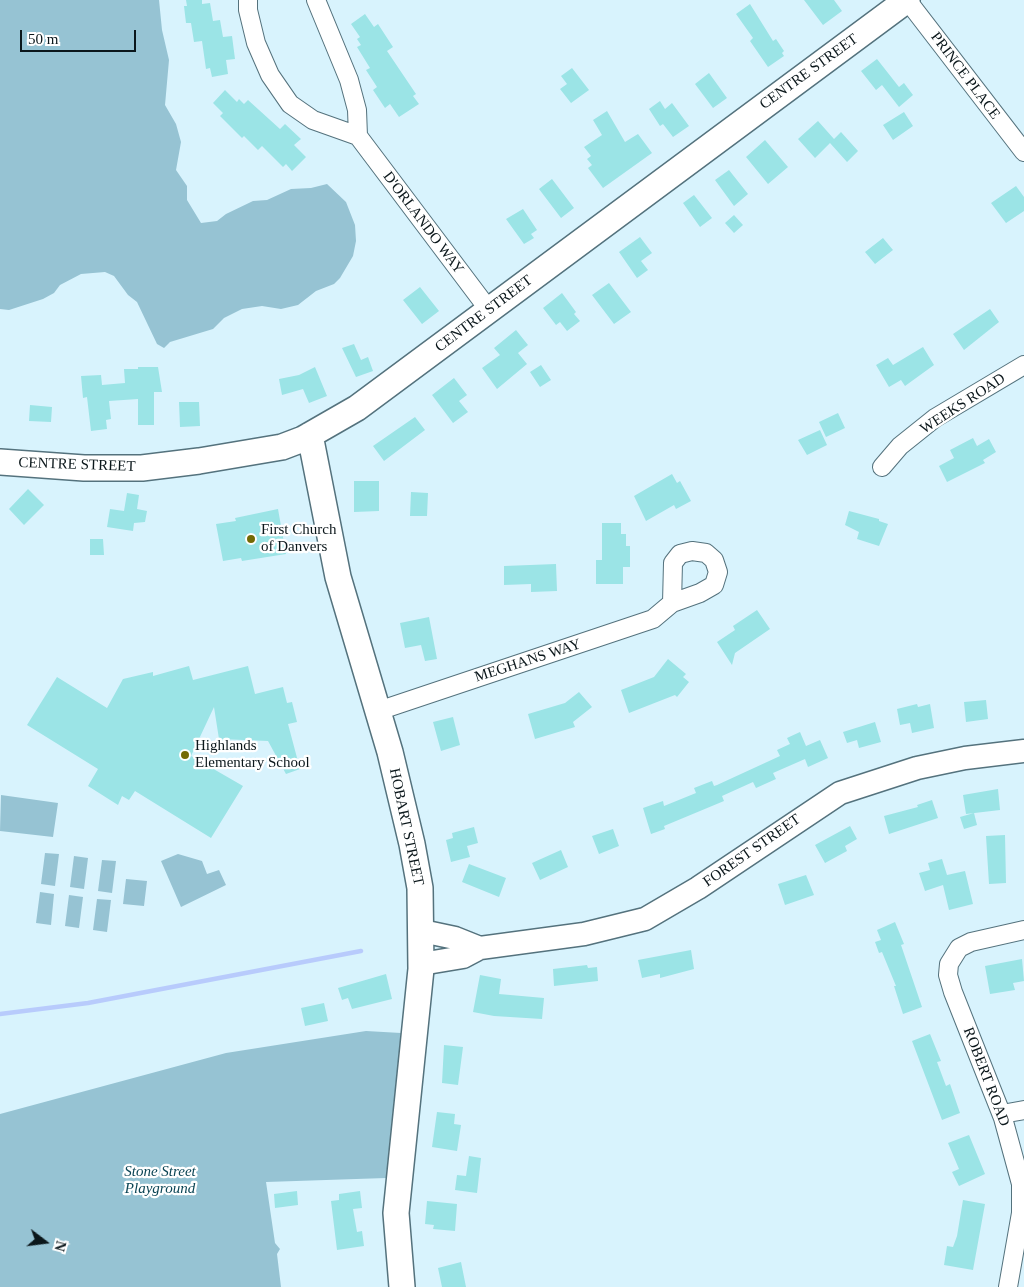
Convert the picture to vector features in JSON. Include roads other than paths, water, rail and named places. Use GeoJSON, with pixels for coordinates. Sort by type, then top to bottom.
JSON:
{"type":"FeatureCollection","features":[{"type":"Feature","properties":{"kind":"main road","name":"CENTRE STREET"},"geometry":{"type":"LineString","coordinates":[[0,462],[84,468],[142,468],[199,461],[282,447],[310,435],[357,408],[907,0]]}},
{"type":"Feature","properties":{"kind":"main road","name":"HOBART STREET"},"geometry":{"type":"LineString","coordinates":[[310,435],[338,577],[378,711],[412,844],[420,888],[422,964],[396,1213],[402,1287]]}},
{"type":"Feature","properties":{"kind":"street"},"geometry":{"type":"LineString","coordinates":[[248,0],[248,10],[256,43],[270,75],[290,104],[313,120],[358,136],[357,110],[350,80],[316,0]]}},
{"type":"Feature","properties":{"kind":"street","name":"PRINCE PLACE"},"geometry":{"type":"LineString","coordinates":[[907,0],[1024,152]]}},
{"type":"Feature","properties":{"kind":"street","name":"D'ORLANDO WAY"},"geometry":{"type":"LineString","coordinates":[[358,136],[489,310]]}},
{"type":"Feature","properties":{"kind":"street","name":"WEEKS ROAD"},"geometry":{"type":"LineString","coordinates":[[882,466],[900,446],[935,418],[1024,365]]}},
{"type":"Feature","properties":{"kind":"street","name":"MEGHANS WAY"},"geometry":{"type":"LineString","coordinates":[[378,711],[653,619],[672,603]]}},
{"type":"Feature","properties":{"kind":"street","name":"FOREST STREET"},"geometry":{"type":"LineString","coordinates":[[422,964],[463,957],[480,948],[584,934],[619,927],[645,919],[698,888],[840,793],[917,768],[1024,751]]}},
{"type":"Feature","properties":{"kind":"street","name":"ROBERT ROAD"},"geometry":{"type":"LineString","coordinates":[[1008,1287],[1021,1214],[1021,1184],[1015,1156],[1002,1114],[948,975],[952,958],[958,948],[971,942],[1024,930]]}},
{"type":"Feature","properties":{"kind":"street","name":"FOREST STREET"},"geometry":{"type":"LineString","coordinates":[[422,931],[455,938],[480,948]]}},
{"type":"Feature","properties":{"kind":"street"},"geometry":{"type":"LineString","coordinates":[[1002,1114],[1024,1110]]}},
{"type":"Feature","properties":{"kind":"waterway"},"geometry":{"type":"LineString","coordinates":[[0,1014],[88,1003],[361,951]]}},
{"type":"Feature","properties":{"kind":"place","name":"First Church of Danvers"},"geometry":{"type":"Point","coordinates":[251,539]}},
{"type":"Feature","properties":{"kind":"place","name":"Highlands Elementary School"},"geometry":{"type":"Point","coordinates":[185,755]}},
{"type":"Feature","properties":{"kind":"park label","name":"Stone Street Playground"},"geometry":{"type":"Point","coordinates":[160,1180]}}]}
